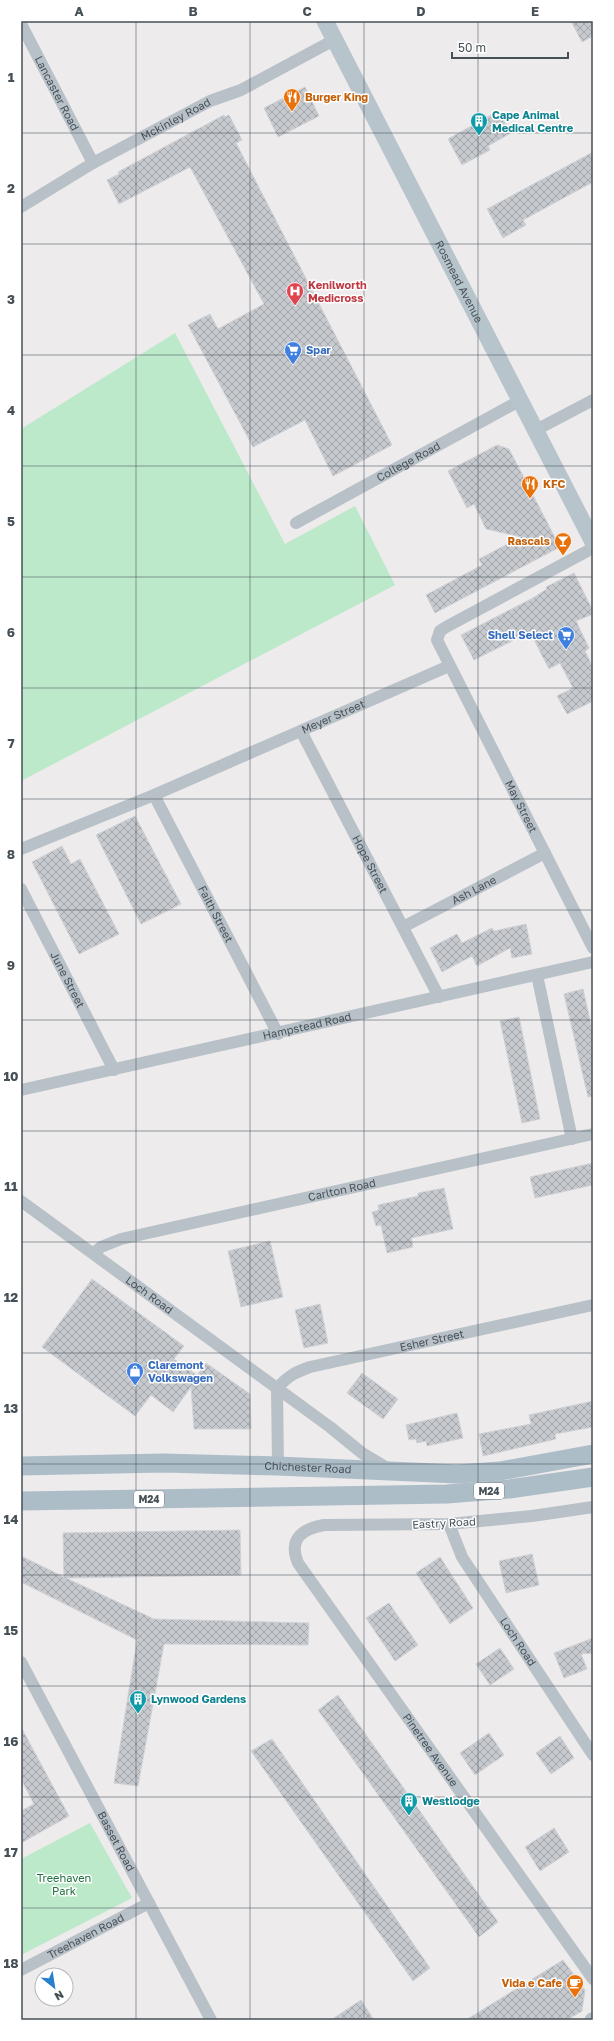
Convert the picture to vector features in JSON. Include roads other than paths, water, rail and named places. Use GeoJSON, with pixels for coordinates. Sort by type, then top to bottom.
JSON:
{"type":"FeatureCollection","features":[{"type":"Feature","properties":{"kind":"main road","name":"Rosmead Avenue"},"geometry":{"type":"LineString","coordinates":[[325,21],[593,542]]}},
{"type":"Feature","properties":{"kind":"main road","name":"Chichester Road"},"geometry":{"type":"LineString","coordinates":[[21,1466],[163,1463],[278,1466],[457,1474],[500,1471],[593,1454]]}},
{"type":"Feature","properties":{"kind":"main road","name":"M24"},"geometry":{"type":"LineString","coordinates":[[21,1501],[455,1494],[509,1489],[593,1477]]}},
{"type":"Feature","properties":{"kind":"street","name":"Lancaster Road"},"geometry":{"type":"LineString","coordinates":[[21,24],[93,163]]}},
{"type":"Feature","properties":{"kind":"street","name":"Mckinley Road"},"geometry":{"type":"LineString","coordinates":[[21,207],[93,163],[210,101],[241,90],[334,40]]}},
{"type":"Feature","properties":{"kind":"street","name":"College Road"},"geometry":{"type":"LineString","coordinates":[[296,523],[521,400]]}},
{"type":"Feature","properties":{"kind":"street"},"geometry":{"type":"LineString","coordinates":[[536,430],[593,400]]}},
{"type":"Feature","properties":{"kind":"street"},"geometry":{"type":"LineString","coordinates":[[449,666],[438,644],[438,636],[440,631],[593,548]]}},
{"type":"Feature","properties":{"kind":"street","name":"Meyer Street"},"geometry":{"type":"LineString","coordinates":[[21,849],[154,794],[449,666]]}},
{"type":"Feature","properties":{"kind":"street","name":"May Street"},"geometry":{"type":"LineString","coordinates":[[449,666],[593,948]]}},
{"type":"Feature","properties":{"kind":"street","name":"Hope Street"},"geometry":{"type":"LineString","coordinates":[[301,731],[439,997]]}},
{"type":"Feature","properties":{"kind":"street","name":"Faith Street"},"geometry":{"type":"LineString","coordinates":[[154,794],[278,1034]]}},
{"type":"Feature","properties":{"kind":"street","name":"Ash Lane"},"geometry":{"type":"LineString","coordinates":[[403,927],[545,853]]}},
{"type":"Feature","properties":{"kind":"street","name":"June Street"},"geometry":{"type":"LineString","coordinates":[[21,889],[114,1070]]}},
{"type":"Feature","properties":{"kind":"street","name":"Hampstead Road"},"geometry":{"type":"LineString","coordinates":[[21,1090],[278,1034],[593,962]]}},
{"type":"Feature","properties":{"kind":"street"},"geometry":{"type":"LineString","coordinates":[[537,975],[572,1139]]}},
{"type":"Feature","properties":{"kind":"street","name":"Carlton Road"},"geometry":{"type":"LineString","coordinates":[[94,1253],[101,1247],[121,1239],[593,1134]]}},
{"type":"Feature","properties":{"kind":"street","name":"Loch Road"},"geometry":{"type":"LineString","coordinates":[[21,1201],[94,1253],[362,1453],[394,1471]]}},
{"type":"Feature","properties":{"kind":"street","name":"Esher Street"},"geometry":{"type":"LineString","coordinates":[[278,1389],[285,1378],[310,1367],[593,1305]]}},
{"type":"Feature","properties":{"kind":"street"},"geometry":{"type":"LineString","coordinates":[[278,1389],[278,1466]]}},
{"type":"Feature","properties":{"kind":"street","name":"Eastry Road"},"geometry":{"type":"LineString","coordinates":[[298,1537],[307,1529],[324,1525],[449,1524],[532,1516],[593,1507]]}},
{"type":"Feature","properties":{"kind":"street","name":"Loch Road"},"geometry":{"type":"LineString","coordinates":[[449,1524],[462,1557],[593,1755]]}},
{"type":"Feature","properties":{"kind":"street","name":"Pinetree Avenue"},"geometry":{"type":"LineString","coordinates":[[298,1537],[295,1551],[298,1563],[593,1979]]}},
{"type":"Feature","properties":{"kind":"street","name":"Basset Road"},"geometry":{"type":"LineString","coordinates":[[21,1662],[211,2020]]}},
{"type":"Feature","properties":{"kind":"street","name":"Treehaven Road"},"geometry":{"type":"LineString","coordinates":[[21,1970],[149,1903]]}},
{"type":"Feature","properties":{"kind":"place","name":"Burger King"},"geometry":{"type":"Point","coordinates":[292,112]}},
{"type":"Feature","properties":{"kind":"place","name":"Cape Animal Medical Centre"},"geometry":{"type":"Point","coordinates":[479,136]}},
{"type":"Feature","properties":{"kind":"place","name":"Kenilworth Medicross"},"geometry":{"type":"Point","coordinates":[295,306]}},
{"type":"Feature","properties":{"kind":"place","name":"Spar"},"geometry":{"type":"Point","coordinates":[293,365]}},
{"type":"Feature","properties":{"kind":"place","name":"KFC"},"geometry":{"type":"Point","coordinates":[530,499]}},
{"type":"Feature","properties":{"kind":"place","name":"Rascals"},"geometry":{"type":"Point","coordinates":[563,556]}},
{"type":"Feature","properties":{"kind":"place","name":"Shell Select"},"geometry":{"type":"Point","coordinates":[566,650]}},
{"type":"Feature","properties":{"kind":"place","name":"Claremont Volkswagen"},"geometry":{"type":"Point","coordinates":[135,1386]}},
{"type":"Feature","properties":{"kind":"place","name":"Lynwood Gardens"},"geometry":{"type":"Point","coordinates":[138,1714]}},
{"type":"Feature","properties":{"kind":"place","name":"Westlodge"},"geometry":{"type":"Point","coordinates":[409,1816]}},
{"type":"Feature","properties":{"kind":"place","name":"Vida e Cafe"},"geometry":{"type":"Point","coordinates":[575,1998]}},
{"type":"Feature","properties":{"kind":"park label","name":"Treehaven Park"},"geometry":{"type":"Point","coordinates":[64,1884]}}]}
